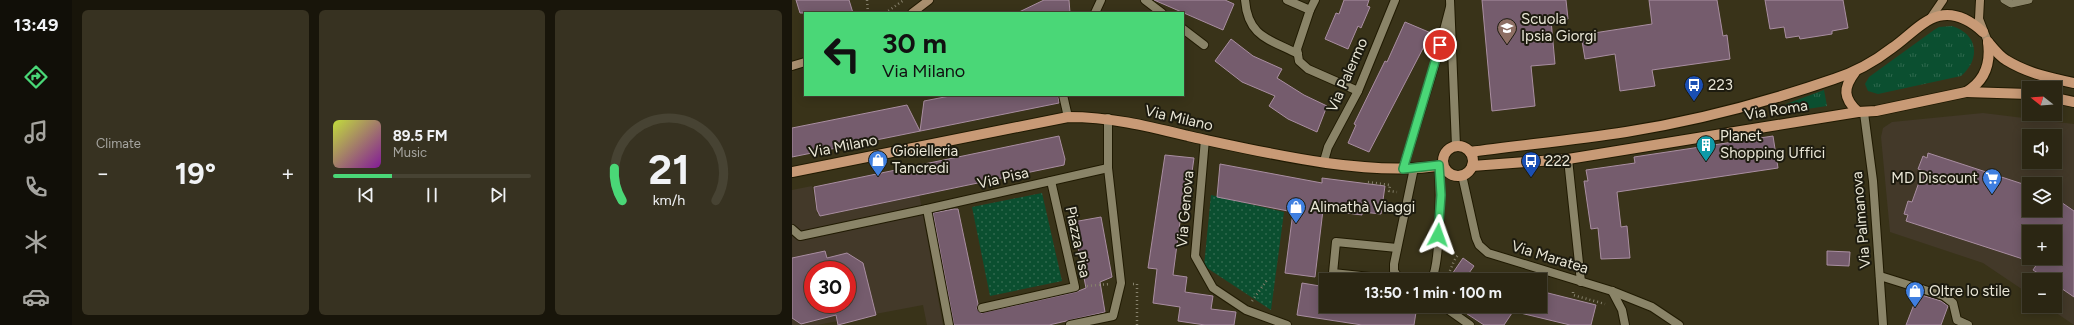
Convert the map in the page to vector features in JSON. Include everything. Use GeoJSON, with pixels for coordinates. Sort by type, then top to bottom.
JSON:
{"type":"FeatureCollection","features":[{"type":"Feature","properties":{"kind":"main road","name":"Via Roma"},"geometry":{"type":"LineString","coordinates":[[1470,152],[1627,132],[1772,100],[1855,72],[1892,48],[1930,20],[1946,15],[1964,18],[1973,23],[1983,32]]}},
{"type":"Feature","properties":{"kind":"main road","name":"Via Roma"},"geometry":{"type":"LineString","coordinates":[[1472,166],[1568,159],[1861,112],[1966,92],[1975,86],[1985,71],[1990,54],[1988,42]]}},
{"type":"Feature","properties":{"kind":"main road"},"geometry":{"type":"LineString","coordinates":[[1988,42],[2005,59],[2041,77],[2074,83]]}},
{"type":"Feature","properties":{"kind":"main road"},"geometry":{"type":"LineString","coordinates":[[1855,72],[1848,82],[1846,93],[1849,104],[1861,112]]}},
{"type":"Feature","properties":{"kind":"main road"},"geometry":{"type":"LineString","coordinates":[[1966,92],[2022,94]]}},
{"type":"Feature","properties":{"kind":"main road"},"geometry":{"type":"LineString","coordinates":[[2062,99],[2074,102]]}},
{"type":"Feature","properties":{"kind":"main road","name":"Via Milano"},"geometry":{"type":"LineString","coordinates":[[792,172],[1068,117],[1108,118],[1205,139],[1324,162],[1403,169],[1441,165]]}},
{"type":"Feature","properties":{"kind":"main road"},"geometry":{"type":"LineString","coordinates":[[1456,146],[1464,147],[1470,152],[1473,158],[1472,166],[1468,172],[1462,175],[1451,174],[1441,165],[1448,149],[1456,146]]}},
{"type":"Feature","properties":{"kind":"street"},"geometry":{"type":"LineString","coordinates":[[913,12],[929,0]]}},
{"type":"Feature","properties":{"kind":"street"},"geometry":{"type":"LineString","coordinates":[[1095,12],[1101,0]]}},
{"type":"Feature","properties":{"kind":"street"},"geometry":{"type":"LineString","coordinates":[[1145,0],[1161,12]]}},
{"type":"Feature","properties":{"kind":"street"},"geometry":{"type":"LineString","coordinates":[[1245,0],[1251,25],[1261,35],[1298,54]]}},
{"type":"Feature","properties":{"kind":"street"},"geometry":{"type":"LineString","coordinates":[[1287,0],[1310,10]]}},
{"type":"Feature","properties":{"kind":"street"},"geometry":{"type":"LineString","coordinates":[[1315,0],[1310,10],[1297,50],[1299,62],[1308,69],[1358,91]]}},
{"type":"Feature","properties":{"kind":"street","name":"Via Palermo"},"geometry":{"type":"LineString","coordinates":[[1324,162],[1328,147],[1358,91],[1395,0]]}},
{"type":"Feature","properties":{"kind":"street","name":"Via Roma"},"geometry":{"type":"LineString","coordinates":[[1930,20],[1943,0]]}},
{"type":"Feature","properties":{"kind":"street","name":"Via Roma"},"geometry":{"type":"LineString","coordinates":[[1980,0],[1979,19],[1988,42]]}},
{"type":"Feature","properties":{"kind":"street"},"geometry":{"type":"LineString","coordinates":[[1450,4],[1456,146]]}},
{"type":"Feature","properties":{"kind":"street"},"geometry":{"type":"LineString","coordinates":[[1403,169],[1435,64],[1450,4]]}},
{"type":"Feature","properties":{"kind":"street"},"geometry":{"type":"LineString","coordinates":[[1184,30],[1204,45]]}},
{"type":"Feature","properties":{"kind":"street"},"geometry":{"type":"LineString","coordinates":[[792,66],[804,62]]}},
{"type":"Feature","properties":{"kind":"street"},"geometry":{"type":"LineString","coordinates":[[1063,96],[1068,117]]}},
{"type":"Feature","properties":{"kind":"street","name":"Via Palmanova"},"geometry":{"type":"LineString","coordinates":[[1861,112],[1873,181],[1883,325]]}},
{"type":"Feature","properties":{"kind":"street"},"geometry":{"type":"LineString","coordinates":[[1070,325],[1113,316],[1121,283],[1108,168],[1108,118]]}},
{"type":"Feature","properties":{"kind":"street","name":"Via Genova"},"geometry":{"type":"LineString","coordinates":[[1205,139],[1195,256],[1213,288],[1246,310],[1287,325]]}},
{"type":"Feature","properties":{"kind":"street"},"geometry":{"type":"LineString","coordinates":[[1568,159],[1578,281]]}},
{"type":"Feature","properties":{"kind":"street"},"geometry":{"type":"LineString","coordinates":[[1434,273],[1436,269],[1441,195],[1441,165]]}},
{"type":"Feature","properties":{"kind":"street","name":"Via Pisa"},"geometry":{"type":"LineString","coordinates":[[792,229],[800,236],[1108,168]]}},
{"type":"Feature","properties":{"kind":"street"},"geometry":{"type":"LineString","coordinates":[[1395,273],[1394,271],[1397,248],[1407,194],[1414,168]]}},
{"type":"Feature","properties":{"kind":"street","name":"Via Maratea"},"geometry":{"type":"LineString","coordinates":[[1462,175],[1479,245],[1488,253],[1612,291],[1652,307],[1679,325]]}},
{"type":"Feature","properties":{"kind":"street","name":"Piazza Pisa"},"geometry":{"type":"LineString","coordinates":[[982,308],[1075,287],[1051,181]]}},
{"type":"Feature","properties":{"kind":"street"},"geometry":{"type":"LineString","coordinates":[[927,208],[949,325]]}},
{"type":"Feature","properties":{"kind":"street"},"geometry":{"type":"LineString","coordinates":[[1332,273],[1336,242],[1397,248]]}},
{"type":"Feature","properties":{"kind":"street"},"geometry":{"type":"LineString","coordinates":[[1880,276],[1944,296],[1953,303],[1957,320],[1968,325]]}},
{"type":"Feature","properties":{"kind":"street"},"geometry":{"type":"LineString","coordinates":[[1612,291],[1622,310],[1625,325]]}},
{"type":"Feature","properties":{"kind":"street"},"geometry":{"type":"LineString","coordinates":[[1453,313],[1470,325]]}},
{"type":"Feature","properties":{"kind":"lane"},"geometry":{"type":"LineString","coordinates":[[2004,0],[2011,4],[2029,0]]}},
{"type":"Feature","properties":{"kind":"path"},"geometry":{"type":"LineString","coordinates":[[867,0],[868,12]]}},
{"type":"Feature","properties":{"kind":"path"},"geometry":{"type":"LineString","coordinates":[[886,12],[904,0]]}},
{"type":"Feature","properties":{"kind":"path"},"geometry":{"type":"LineString","coordinates":[[1367,182],[1390,185],[1389,191],[1407,194]]}},
{"type":"Feature","properties":{"kind":"path"},"geometry":{"type":"LineString","coordinates":[[1450,273],[1454,259],[1459,254]]}},
{"type":"Feature","properties":{"kind":"path"},"geometry":{"type":"LineString","coordinates":[[1246,310],[1267,280]]}},
{"type":"Feature","properties":{"kind":"path"},"geometry":{"type":"LineString","coordinates":[[1578,281],[1573,295],[1600,302],[1610,308]]}},
{"type":"Feature","properties":{"kind":"path"},"geometry":{"type":"LineString","coordinates":[[1075,287],[1121,283],[1137,284],[1137,325]]}},
{"type":"Feature","properties":{"kind":"shaded area"},"geometry":{"type":"Polygon","coordinates":[[[1983,113],[2022,118],[2022,121],[2049,121],[2074,124],[2074,325],[2056,313],[2062,313],[2062,273],[2022,273],[2022,289],[1983,263],[1890,232],[1881,137],[1883,128],[1892,122],[1983,113]]]}},
{"type":"Feature","properties":{"kind":"shaded area"},"geometry":{"type":"Polygon","coordinates":[[[812,186],[817,214],[856,209],[919,193],[943,325],[927,325],[923,305],[817,325],[792,325],[792,190],[812,186]]]}},
{"type":"Feature","properties":{"kind":"green space"},"geometry":{"type":"Polygon","coordinates":[[[1952,26],[1961,30],[1967,35],[1972,41],[1974,48],[1972,62],[1961,76],[1878,94],[1868,91],[1865,84],[1869,77],[1934,30],[1939,27],[1952,26]]]}},
{"type":"Feature","properties":{"kind":"green space"},"geometry":{"type":"Polygon","coordinates":[[[1824,90],[1827,106],[1787,112],[1783,109],[1786,104],[1824,90]]]}},
{"type":"Feature","properties":{"kind":"green space"},"geometry":{"type":"Polygon","coordinates":[[[1042,193],[1062,281],[990,296],[972,207],[1042,193]]]}},
{"type":"Feature","properties":{"kind":"green space"},"geometry":{"type":"Polygon","coordinates":[[[1211,195],[1284,212],[1271,310],[1204,266],[1211,195]]]}},
{"type":"Feature","properties":{"kind":"building"},"geometry":{"type":"Polygon","coordinates":[[[796,0],[849,0],[853,12],[804,12],[800,13],[796,0]]]}},
{"type":"Feature","properties":{"kind":"building"},"geometry":{"type":"Polygon","coordinates":[[[1044,0],[1069,0],[1070,12],[1019,12],[1044,0]]]}},
{"type":"Feature","properties":{"kind":"building"},"geometry":{"type":"Polygon","coordinates":[[[1154,0],[1225,0],[1234,4],[1223,30],[1154,0]]]}},
{"type":"Feature","properties":{"kind":"building"},"geometry":{"type":"Polygon","coordinates":[[[1344,0],[1369,0],[1367,6],[1370,7],[1361,28],[1358,26],[1348,49],[1325,39],[1336,13],[1339,14],[1344,0]]]}},
{"type":"Feature","properties":{"kind":"building","name":"Scuola Ipsia Giorgi"},"geometry":{"type":"Polygon","coordinates":[[[1482,0],[1566,0],[1568,19],[1551,20],[1555,64],[1531,66],[1535,106],[1492,111],[1482,0]]]}},
{"type":"Feature","properties":{"kind":"building"},"geometry":{"type":"Polygon","coordinates":[[[1649,0],[1717,0],[1723,36],[1727,35],[1730,59],[1652,70],[1655,86],[1620,91],[1615,54],[1585,59],[1581,35],[1652,24],[1649,0]]]}},
{"type":"Feature","properties":{"kind":"building"},"geometry":{"type":"Polygon","coordinates":[[[1765,0],[1843,0],[1848,28],[1832,31],[1832,34],[1800,39],[1799,36],[1786,38],[1784,27],[1770,29],[1765,0]]]}},
{"type":"Feature","properties":{"kind":"building"},"geometry":{"type":"Polygon","coordinates":[[[1405,22],[1431,33],[1369,152],[1348,143],[1356,125],[1354,124],[1385,61],[1387,62],[1405,22]]]}},
{"type":"Feature","properties":{"kind":"building"},"geometry":{"type":"Polygon","coordinates":[[[1231,39],[1253,56],[1282,69],[1277,78],[1304,95],[1327,106],[1317,132],[1288,119],[1269,106],[1275,96],[1242,82],[1215,61],[1231,39]]]}},
{"type":"Feature","properties":{"kind":"building"},"geometry":{"type":"Polygon","coordinates":[[[950,96],[1058,96],[1059,103],[792,157],[792,128],[907,105],[920,131],[924,101],[950,96]]]}},
{"type":"Feature","properties":{"kind":"building"},"geometry":{"type":"Polygon","coordinates":[[[1059,136],[1065,159],[1064,165],[820,216],[817,210],[814,187],[1059,136]]]}},
{"type":"Feature","properties":{"kind":"building"},"geometry":{"type":"Polygon","coordinates":[[[1773,136],[1778,168],[1617,192],[1621,227],[1627,226],[1630,258],[1601,259],[1598,228],[1591,229],[1584,181],[1588,181],[1586,170],[1635,163],[1634,157],[1773,136]]]}},
{"type":"Feature","properties":{"kind":"building"},"geometry":{"type":"Polygon","coordinates":[[[1928,153],[2022,184],[2022,217],[2062,217],[2062,203],[2074,211],[2074,297],[2062,289],[2062,273],[2038,273],[2033,270],[2036,265],[2062,265],[2062,225],[2022,225],[2022,259],[1906,221],[1908,215],[1904,214],[1908,201],[1912,202],[1923,171],[1918,169],[1923,156],[1927,158],[1928,153]]]}},
{"type":"Feature","properties":{"kind":"building"},"geometry":{"type":"Polygon","coordinates":[[[1165,155],[1194,158],[1188,200],[1183,199],[1173,275],[1187,277],[1185,292],[1213,296],[1211,309],[1236,312],[1234,325],[1205,325],[1178,321],[1180,307],[1153,303],[1157,269],[1148,268],[1165,155]]]}},
{"type":"Feature","properties":{"kind":"building"},"geometry":{"type":"Polygon","coordinates":[[[1220,164],[1322,183],[1322,178],[1385,186],[1381,214],[1362,212],[1362,215],[1323,210],[1315,277],[1285,273],[1293,212],[1217,197],[1220,164]]]}},
{"type":"Feature","properties":{"kind":"building"},"geometry":{"type":"Polygon","coordinates":[[[958,209],[978,304],[977,309],[981,313],[1076,292],[1086,288],[1073,222],[1101,217],[1112,277],[1100,282],[1105,312],[1049,325],[954,325],[933,213],[958,209]]]}},
{"type":"Feature","properties":{"kind":"building"},"geometry":{"type":"Polygon","coordinates":[[[825,251],[827,258],[847,253],[863,263],[876,315],[838,325],[836,315],[801,324],[792,318],[792,258],[825,251]]]}},
{"type":"Feature","properties":{"kind":"building"},"geometry":{"type":"Polygon","coordinates":[[[1827,251],[1850,252],[1849,266],[1827,265],[1827,251]]]}},
{"type":"Feature","properties":{"kind":"building"},"geometry":{"type":"Polygon","coordinates":[[[1463,258],[1474,266],[1469,273],[1453,273],[1463,258]]]}},
{"type":"Feature","properties":{"kind":"building"},"geometry":{"type":"Polygon","coordinates":[[[1302,283],[1319,286],[1319,313],[1416,313],[1414,325],[1362,325],[1297,315],[1302,283]]]}},
{"type":"Feature","properties":{"kind":"building"},"geometry":{"type":"Polygon","coordinates":[[[1547,293],[1596,305],[1591,325],[1570,325],[1520,313],[1547,313],[1547,293]]]}},
{"type":"Feature","properties":{"kind":"building"},"geometry":{"type":"Polygon","coordinates":[[[1918,294],[1941,301],[1948,306],[1941,325],[1906,325],[1918,294]]]}},
{"type":"Feature","properties":{"kind":"building"},"geometry":{"type":"Polygon","coordinates":[[[1466,313],[1512,313],[1504,325],[1484,325],[1466,313]]]}},
{"type":"Feature","properties":{"kind":"place","name":"Scuola Ipsia Giorgi"},"geometry":{"type":"Point","coordinates":[1507,45]}},
{"type":"Feature","properties":{"kind":"place","name":"223"},"geometry":{"type":"Point","coordinates":[1694,102]}},
{"type":"Feature","properties":{"kind":"place","name":"Planet Shopping Uffici"},"geometry":{"type":"Point","coordinates":[1706,162]}},
{"type":"Feature","properties":{"kind":"place","name":"Gioielleria Tancredi"},"geometry":{"type":"Point","coordinates":[878,177]}},
{"type":"Feature","properties":{"kind":"place","name":"222"},"geometry":{"type":"Point","coordinates":[1531,178]}},
{"type":"Feature","properties":{"kind":"place","name":"MD Discount"},"geometry":{"type":"Point","coordinates":[1992,195]}},
{"type":"Feature","properties":{"kind":"place","name":"Alimathà Viaggi"},"geometry":{"type":"Point","coordinates":[1296,224]}},
{"type":"Feature","properties":{"kind":"place","name":"Oltre lo stile"},"geometry":{"type":"Point","coordinates":[1915,308]}},
{"type":"Feature","properties":{"kind":"route"},"geometry":{"type":"LineString","coordinates":[[1438,235],[1441,195],[1439,165],[1403,169],[1440,45]]}}]}
